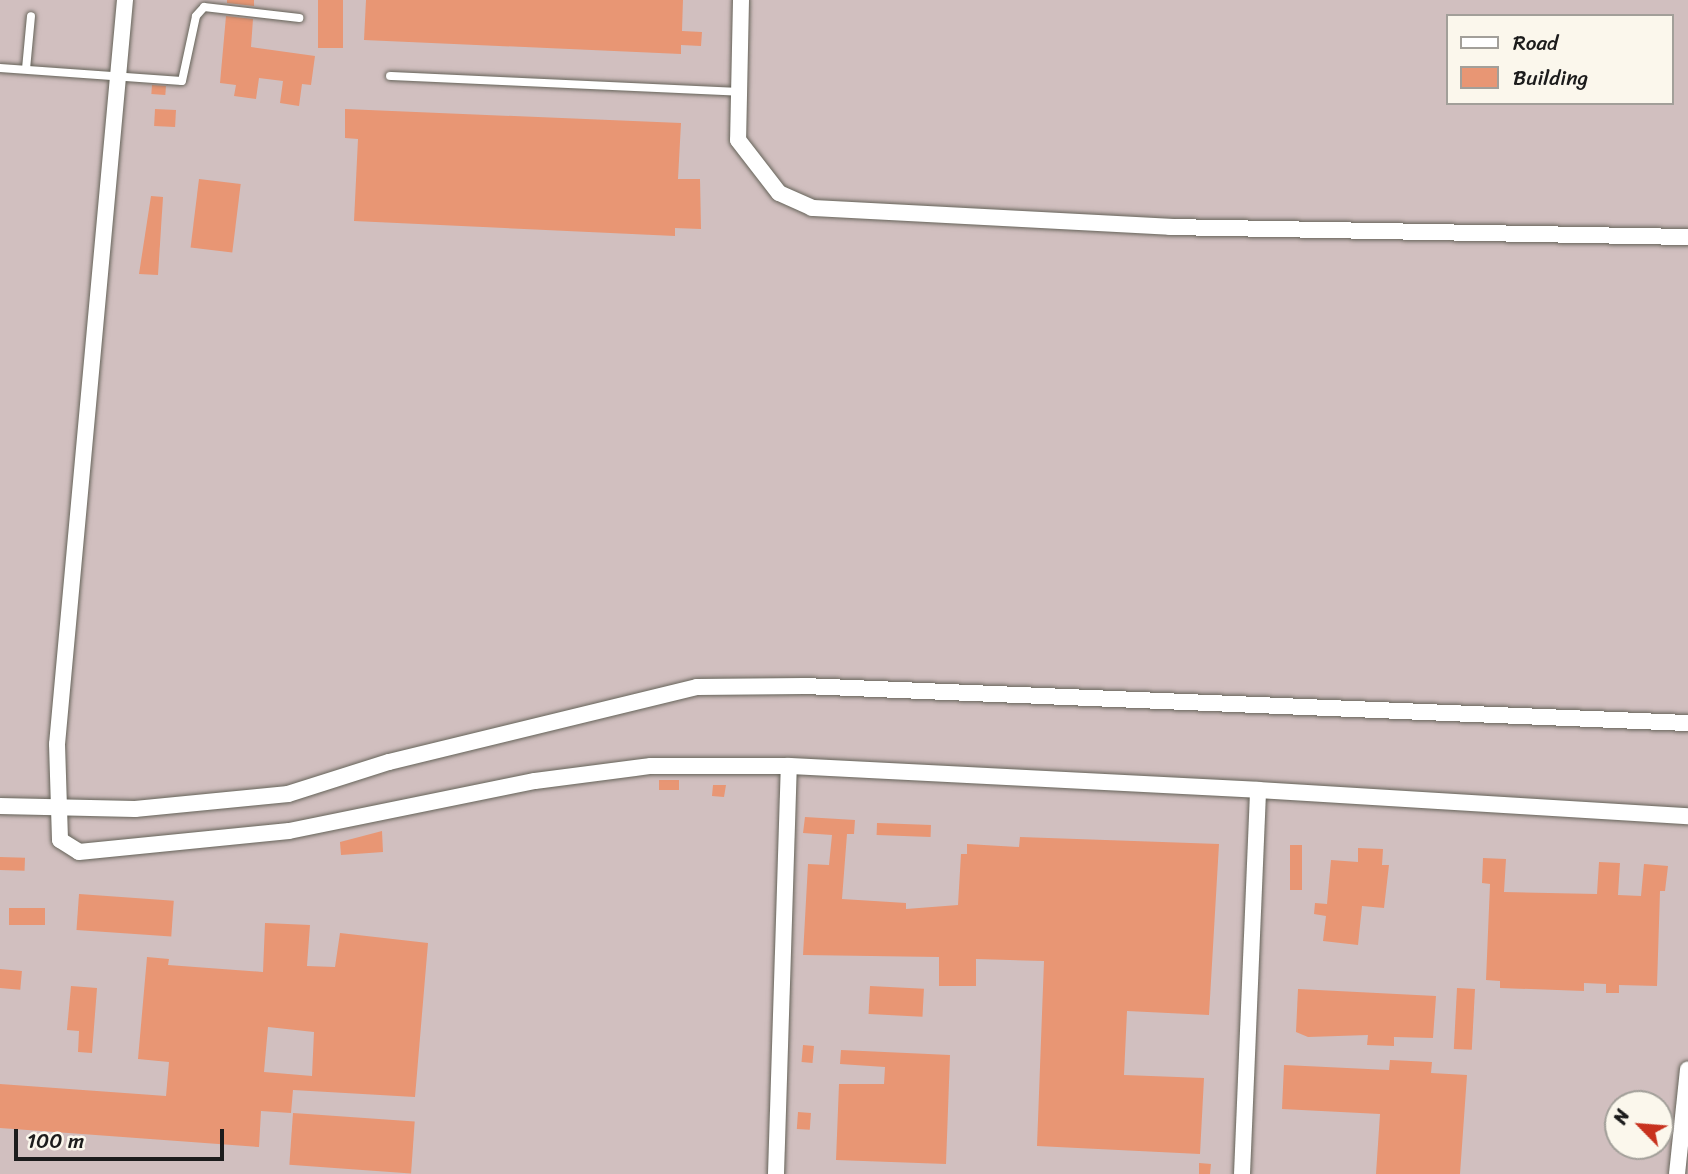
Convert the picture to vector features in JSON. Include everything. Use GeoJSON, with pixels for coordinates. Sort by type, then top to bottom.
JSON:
{"type":"FeatureCollection","features":[{"type":"Feature","properties":{"kind":"street"},"geometry":{"type":"LineString","coordinates":[[125,0],[55,808],[60,841],[79,852],[289,831],[535,781],[651,766],[789,766],[1688,816]]}},
{"type":"Feature","properties":{"kind":"street"},"geometry":{"type":"LineString","coordinates":[[741,0],[736,92],[738,140],[755,168],[779,193],[813,208],[1156,227],[1688,237]]}},
{"type":"Feature","properties":{"kind":"street"},"geometry":{"type":"LineString","coordinates":[[0,806],[135,809],[288,794],[697,687],[804,686],[1688,723]]}},
{"type":"Feature","properties":{"kind":"street"},"geometry":{"type":"LineString","coordinates":[[776,1174],[789,766]]}},
{"type":"Feature","properties":{"kind":"street"},"geometry":{"type":"LineString","coordinates":[[1242,1174],[1258,790]]}},
{"type":"Feature","properties":{"kind":"street"},"geometry":{"type":"LineString","coordinates":[[1677,1174],[1688,1070]]}},
{"type":"Feature","properties":{"kind":"lane"},"geometry":{"type":"LineString","coordinates":[[0,68],[185,80],[196,16],[204,7],[299,18]]}},
{"type":"Feature","properties":{"kind":"lane"},"geometry":{"type":"LineString","coordinates":[[26,69],[31,16]]}},
{"type":"Feature","properties":{"kind":"lane"},"geometry":{"type":"LineString","coordinates":[[390,76],[736,92]]}},
{"type":"Feature","properties":{"kind":"shaded area"},"geometry":{"type":"Polygon","coordinates":[[[0,0],[1688,0],[1688,1174],[0,1174],[0,0]]]}},
{"type":"Feature","properties":{"kind":"building"},"geometry":{"type":"Polygon","coordinates":[[[227,0],[254,0],[254,6],[227,3],[227,0]]]}},
{"type":"Feature","properties":{"kind":"building"},"geometry":{"type":"Polygon","coordinates":[[[318,0],[343,0],[343,48],[318,48],[318,0]]]}},
{"type":"Feature","properties":{"kind":"building"},"geometry":{"type":"Polygon","coordinates":[[[366,0],[683,0],[682,31],[702,32],[701,46],[681,45],[681,54],[364,40],[366,0]]]}},
{"type":"Feature","properties":{"kind":"building"},"geometry":{"type":"Polygon","coordinates":[[[226,16],[253,19],[251,47],[315,56],[311,85],[302,84],[299,106],[280,103],[283,81],[259,78],[256,99],[234,96],[236,85],[220,83],[226,16]]]}},
{"type":"Feature","properties":{"kind":"building"},"geometry":{"type":"Polygon","coordinates":[[[152,85],[166,86],[165,95],[151,94],[152,85]]]}},
{"type":"Feature","properties":{"kind":"building"},"geometry":{"type":"Polygon","coordinates":[[[155,109],[176,110],[175,127],[154,126],[155,109]]]}},
{"type":"Feature","properties":{"kind":"building"},"geometry":{"type":"Polygon","coordinates":[[[345,109],[681,123],[678,179],[700,179],[701,229],[675,228],[675,236],[354,221],[358,139],[345,138],[345,109]]]}},
{"type":"Feature","properties":{"kind":"building"},"geometry":{"type":"Polygon","coordinates":[[[199,179],[241,184],[232,253],[191,247],[199,179]]]}},
{"type":"Feature","properties":{"kind":"building"},"geometry":{"type":"Polygon","coordinates":[[[151,196],[163,197],[158,275],[139,274],[151,196]]]}},
{"type":"Feature","properties":{"kind":"building"},"geometry":{"type":"Polygon","coordinates":[[[659,780],[679,780],[679,790],[659,790],[659,780]]]}},
{"type":"Feature","properties":{"kind":"building"},"geometry":{"type":"Polygon","coordinates":[[[713,785],[726,785],[724,797],[712,796],[713,785]]]}},
{"type":"Feature","properties":{"kind":"building"},"geometry":{"type":"Polygon","coordinates":[[[805,817],[855,820],[854,834],[847,834],[842,899],[906,903],[906,909],[958,905],[961,854],[967,854],[967,844],[1019,847],[1020,837],[1219,844],[1209,1015],[1127,1011],[1124,1075],[1204,1078],[1200,1154],[1037,1146],[1044,961],[976,959],[976,986],[939,986],[939,957],[803,955],[808,864],[829,865],[832,835],[803,833],[805,817]]]}},
{"type":"Feature","properties":{"kind":"building"},"geometry":{"type":"Polygon","coordinates":[[[877,823],[931,825],[931,837],[877,835],[877,823]]]}},
{"type":"Feature","properties":{"kind":"building"},"geometry":{"type":"Polygon","coordinates":[[[382,831],[383,852],[341,855],[340,842],[382,831]]]}},
{"type":"Feature","properties":{"kind":"building"},"geometry":{"type":"Polygon","coordinates":[[[1290,845],[1302,845],[1302,890],[1290,890],[1290,845]]]}},
{"type":"Feature","properties":{"kind":"building"},"geometry":{"type":"Polygon","coordinates":[[[1358,848],[1383,849],[1382,865],[1389,865],[1384,908],[1362,906],[1358,945],[1323,941],[1326,916],[1314,914],[1315,903],[1327,904],[1331,860],[1358,862],[1358,848]]]}},
{"type":"Feature","properties":{"kind":"building"},"geometry":{"type":"Polygon","coordinates":[[[0,857],[25,858],[25,871],[0,870],[0,857]]]}},
{"type":"Feature","properties":{"kind":"building"},"geometry":{"type":"Polygon","coordinates":[[[1483,858],[1506,859],[1504,892],[1597,894],[1599,862],[1620,863],[1618,895],[1641,896],[1644,864],[1668,866],[1665,891],[1660,891],[1657,986],[1619,985],[1619,993],[1606,993],[1606,984],[1584,983],[1584,991],[1500,988],[1500,981],[1486,980],[1490,884],[1482,883],[1483,858]]]}},
{"type":"Feature","properties":{"kind":"building"},"geometry":{"type":"Polygon","coordinates":[[[79,894],[174,901],[171,937],[76,930],[79,894]]]}},
{"type":"Feature","properties":{"kind":"building"},"geometry":{"type":"Polygon","coordinates":[[[9,908],[45,908],[45,925],[9,925],[9,908]]]}},
{"type":"Feature","properties":{"kind":"building"},"geometry":{"type":"Polygon","coordinates":[[[265,923],[310,925],[307,966],[335,967],[340,933],[428,943],[415,1097],[293,1090],[291,1113],[261,1111],[259,1147],[0,1128],[0,1084],[166,1096],[169,1062],[138,1059],[147,957],[169,959],[168,965],[263,972],[265,923]],[[268,1027],[264,1072],[312,1076],[314,1032],[268,1027]]]}},
{"type":"Feature","properties":{"kind":"building"},"geometry":{"type":"Polygon","coordinates":[[[0,969],[22,971],[20,990],[0,988],[0,969]]]}},
{"type":"Feature","properties":{"kind":"building"},"geometry":{"type":"Polygon","coordinates":[[[71,986],[97,988],[92,1053],[78,1052],[79,1031],[67,1030],[71,986]]]}},
{"type":"Feature","properties":{"kind":"building"},"geometry":{"type":"Polygon","coordinates":[[[870,986],[924,989],[922,1017],[869,1014],[870,986]]]}},
{"type":"Feature","properties":{"kind":"building"},"geometry":{"type":"Polygon","coordinates":[[[1457,988],[1475,989],[1472,1050],[1454,1049],[1457,988]]]}},
{"type":"Feature","properties":{"kind":"building"},"geometry":{"type":"Polygon","coordinates":[[[1298,989],[1436,996],[1433,1038],[1394,1037],[1394,1046],[1367,1045],[1368,1035],[1308,1037],[1296,1032],[1298,989]]]}},
{"type":"Feature","properties":{"kind":"building"},"geometry":{"type":"Polygon","coordinates":[[[803,1045],[814,1046],[812,1063],[802,1062],[803,1045]]]}},
{"type":"Feature","properties":{"kind":"building"},"geometry":{"type":"Polygon","coordinates":[[[841,1050],[950,1055],[946,1164],[836,1160],[839,1084],[884,1084],[885,1067],[840,1064],[841,1050]]]}},
{"type":"Feature","properties":{"kind":"building"},"geometry":{"type":"Polygon","coordinates":[[[1390,1060],[1432,1062],[1431,1073],[1467,1075],[1460,1174],[1376,1174],[1380,1114],[1282,1109],[1284,1065],[1389,1070],[1390,1060]]]}},
{"type":"Feature","properties":{"kind":"building"},"geometry":{"type":"Polygon","coordinates":[[[798,1112],[811,1113],[810,1130],[797,1129],[798,1112]]]}},
{"type":"Feature","properties":{"kind":"building"},"geometry":{"type":"Polygon","coordinates":[[[293,1113],[415,1122],[411,1173],[289,1165],[293,1113]]]}},
{"type":"Feature","properties":{"kind":"building"},"geometry":{"type":"Polygon","coordinates":[[[1199,1163],[1211,1164],[1210,1174],[1199,1174],[1199,1163]]]}}]}
